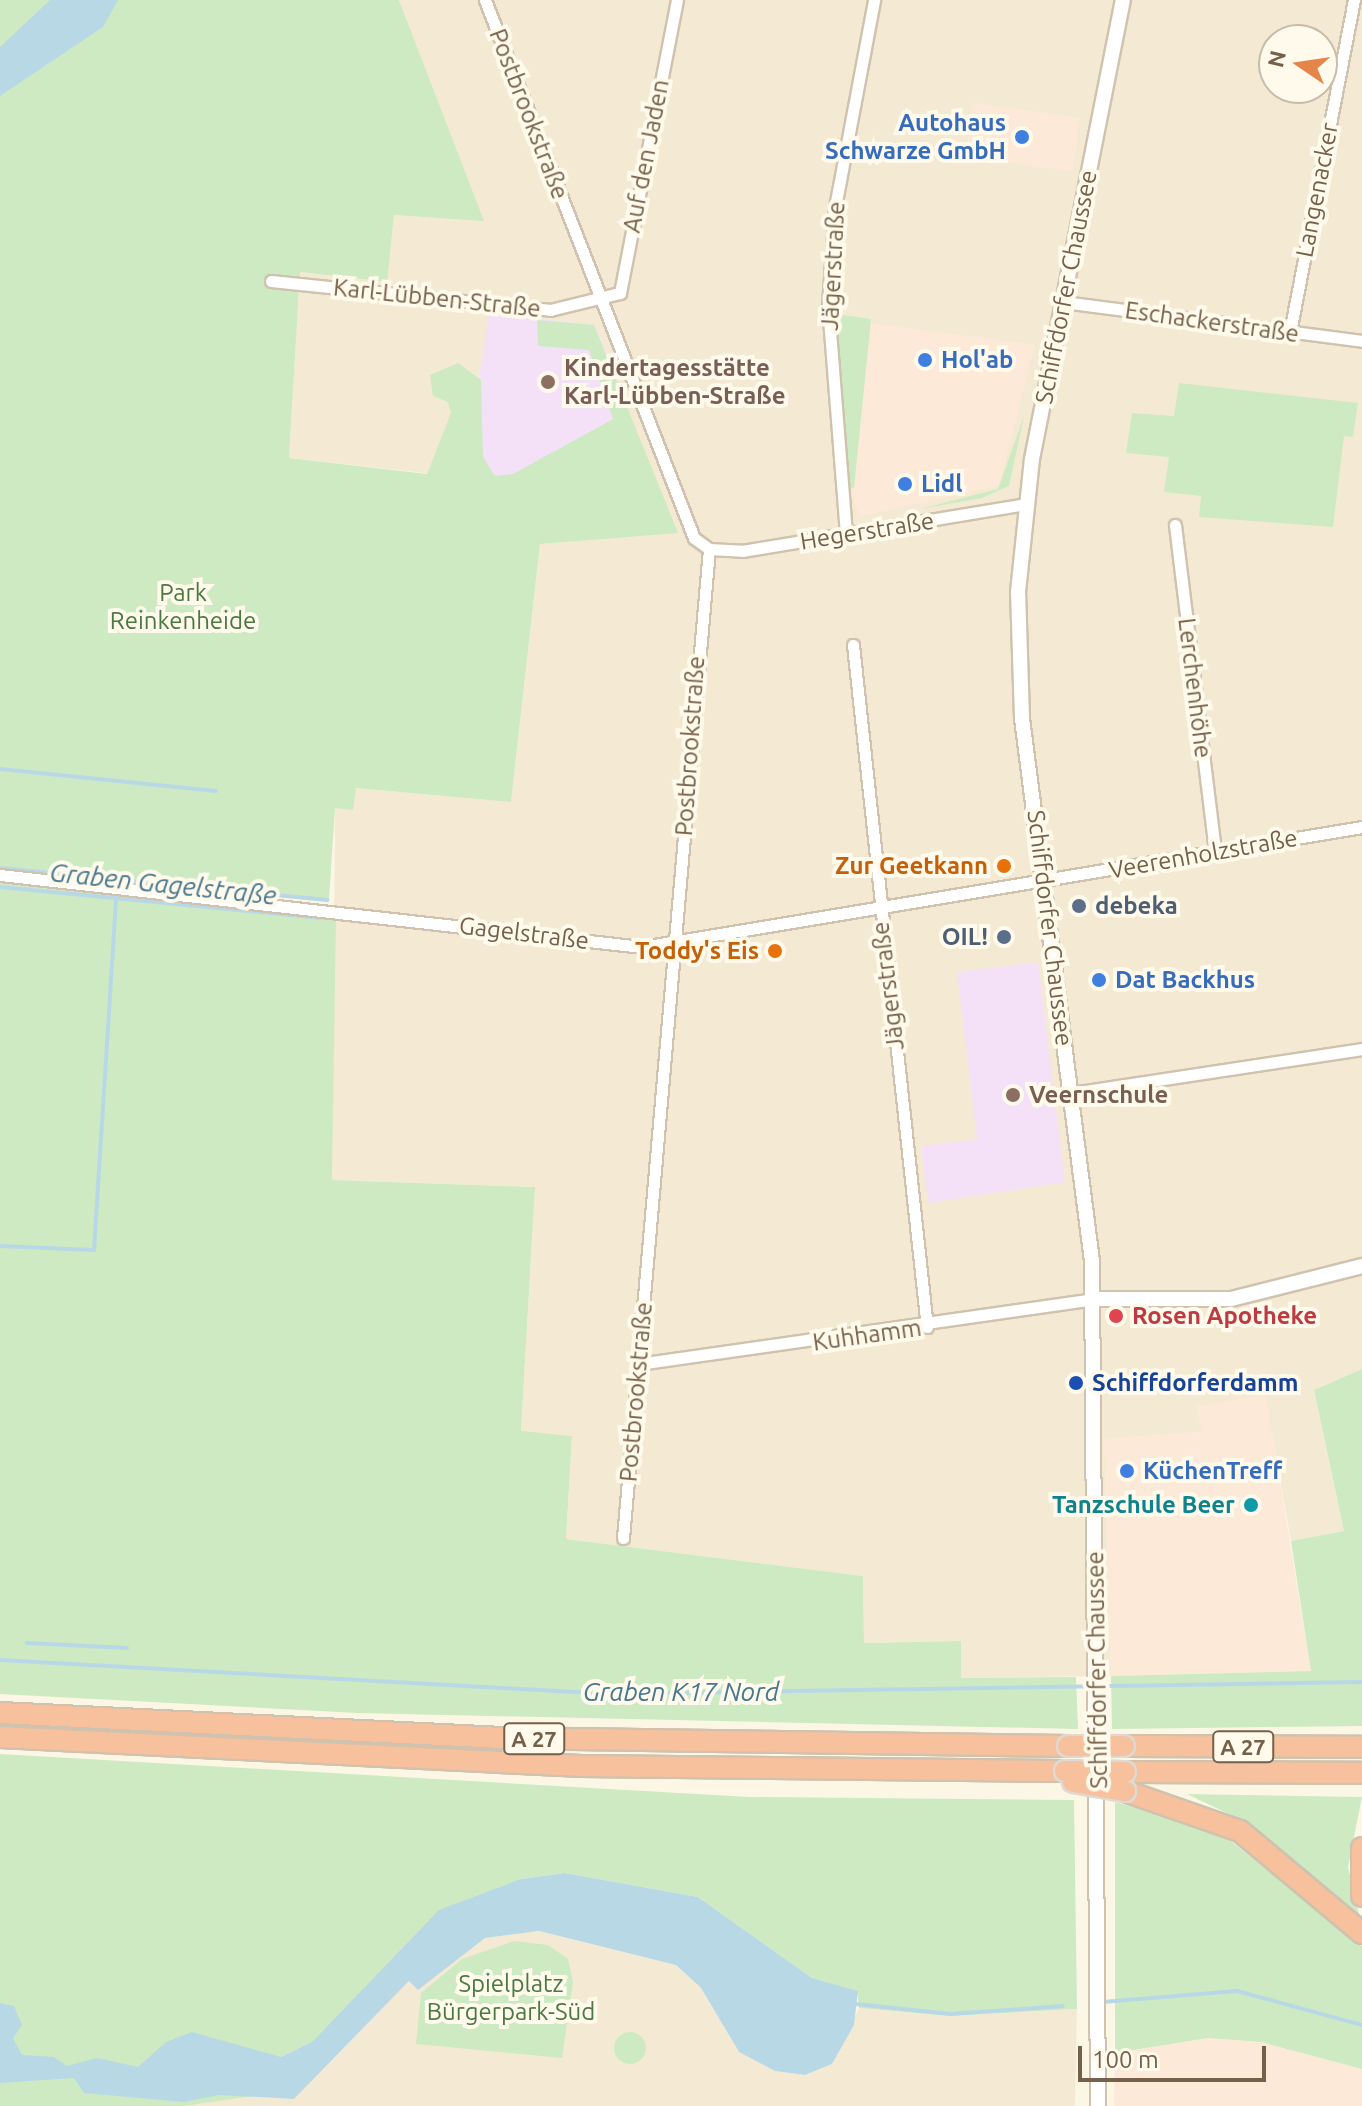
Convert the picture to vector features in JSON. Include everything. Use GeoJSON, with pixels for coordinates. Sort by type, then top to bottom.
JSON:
{"type":"FeatureCollection","features":[{"type":"Feature","properties":{"kind":"highway","name":"A 27"},"geometry":{"type":"LineString","coordinates":[[0,1713],[503,1738],[1362,1747]]}},
{"type":"Feature","properties":{"kind":"highway","name":"A 27"},"geometry":{"type":"LineString","coordinates":[[0,1737],[581,1766],[972,1772],[1125,1782],[1362,1773]]}},
{"type":"Feature","properties":{"kind":"highway"},"geometry":{"type":"LineString","coordinates":[[1125,1782],[1240,1831],[1362,1933]]}},
{"type":"Feature","properties":{"kind":"highway"},"geometry":{"type":"LineString","coordinates":[[1362,1848],[1362,1896]]}},
{"type":"Feature","properties":{"kind":"street","name":"Postbrookstraße"},"geometry":{"type":"LineString","coordinates":[[485,0],[694,538],[709,549],[623,1538]]}},
{"type":"Feature","properties":{"kind":"street","name":"Auf den Jaden"},"geometry":{"type":"LineString","coordinates":[[601,300],[620,293],[677,0]]}},
{"type":"Feature","properties":{"kind":"street","name":"Jägerstraße"},"geometry":{"type":"LineString","coordinates":[[846,534],[828,305],[835,207],[874,0]]}},
{"type":"Feature","properties":{"kind":"street","name":"Schiffdorfer Chaussee"},"geometry":{"type":"LineString","coordinates":[[1098,2106],[1094,1299],[1017,647],[1025,504],[1123,0]]}},
{"type":"Feature","properties":{"kind":"street","name":"Langenacker"},"geometry":{"type":"LineString","coordinates":[[1290,332],[1354,0]]}},
{"type":"Feature","properties":{"kind":"street","name":"Karl-Lübben-Straße"},"geometry":{"type":"LineString","coordinates":[[271,281],[550,310],[601,300]]}},
{"type":"Feature","properties":{"kind":"street","name":"Eschackerstraße"},"geometry":{"type":"LineString","coordinates":[[1063,302],[1362,341]]}},
{"type":"Feature","properties":{"kind":"street","name":"Hegerstraße"},"geometry":{"type":"LineString","coordinates":[[709,549],[742,551],[1025,504]]}},
{"type":"Feature","properties":{"kind":"street","name":"Lerchenhöhe"},"geometry":{"type":"LineString","coordinates":[[1175,525],[1215,852]]}},
{"type":"Feature","properties":{"kind":"street","name":"Jägerstraße"},"geometry":{"type":"LineString","coordinates":[[853,645],[879,907],[927,1327]]}},
{"type":"Feature","properties":{"kind":"street","name":"Veerenholzstraße"},"geometry":{"type":"LineString","coordinates":[[1044,881],[1362,827]]}},
{"type":"Feature","properties":{"kind":"street","name":"Gagelstraße"},"geometry":{"type":"LineString","coordinates":[[0,875],[642,947],[1044,881]]}},
{"type":"Feature","properties":{"kind":"street"},"geometry":{"type":"LineString","coordinates":[[1071,1093],[1362,1049]]}},
{"type":"Feature","properties":{"kind":"street"},"geometry":{"type":"LineString","coordinates":[[1094,1299],[1231,1299],[1362,1266]]}},
{"type":"Feature","properties":{"kind":"street","name":"Kuhhamm"},"geometry":{"type":"LineString","coordinates":[[638,1364],[927,1327],[1094,1299]]}},
{"type":"Feature","properties":{"kind":"shaded area"},"geometry":{"type":"Polygon","coordinates":[[[399,0],[1362,0],[1362,1369],[1314,1390],[1344,1531],[1291,1541],[1265,1395],[1197,1407],[1203,1432],[1105,1439],[1111,1676],[960,1678],[961,1641],[864,1643],[863,1576],[566,1539],[572,1436],[521,1432],[535,1187],[332,1180],[335,807],[356,788],[511,802],[540,544],[677,532],[523,484],[289,458],[300,272],[386,282],[394,215],[483,220],[399,0]]]}},
{"type":"Feature","properties":{"kind":"shaded area","name":"Autohaus Schwarze GmbH"},"geometry":{"type":"Polygon","coordinates":[[[973,103],[1080,118],[1072,172],[965,156],[973,103]]]}},
{"type":"Feature","properties":{"kind":"shaded area","name":"Kindertagesstätte Karl-Lübben-Straße"},"geometry":{"type":"Polygon","coordinates":[[[489,313],[595,325],[640,440],[523,484],[464,477],[489,313]]]}},
{"type":"Feature","properties":{"kind":"shaded area"},"geometry":{"type":"Polygon","coordinates":[[[870,323],[1035,345],[999,486],[860,516],[852,497],[870,323]]]}},
{"type":"Feature","properties":{"kind":"shaded area","name":"Veernschule"},"geometry":{"type":"Polygon","coordinates":[[[1038,962],[1065,1182],[928,1203],[921,1146],[977,1139],[957,972],[1038,962]]]}},
{"type":"Feature","properties":{"kind":"shaded area"},"geometry":{"type":"Polygon","coordinates":[[[1266,1395],[1311,1671],[1111,1676],[1104,1439],[1202,1432],[1197,1406],[1266,1395]]]}},
{"type":"Feature","properties":{"kind":"shaded area"},"geometry":{"type":"Polygon","coordinates":[[[539,1931],[676,1965],[701,1988],[739,2052],[775,2071],[805,2075],[832,2064],[859,2008],[950,2016],[1077,2009],[1075,2106],[184,2106],[219,2095],[294,2099],[409,1981],[485,1938],[539,1931]]]}},
{"type":"Feature","properties":{"kind":"shaded area"},"geometry":{"type":"Polygon","coordinates":[[[1208,2038],[1261,2042],[1362,2069],[1362,2106],[1114,2106],[1115,2053],[1208,2038]]]}},
{"type":"Feature","properties":{"kind":"green space","name":"Park Reinkenheide"},"geometry":{"type":"Polygon","coordinates":[[[0,0],[399,0],[484,221],[394,215],[387,282],[300,272],[289,458],[427,474],[451,413],[448,402],[433,396],[430,375],[458,363],[481,380],[483,457],[495,476],[513,474],[613,419],[589,350],[538,346],[537,320],[594,325],[678,533],[540,544],[511,802],[356,788],[353,810],[335,808],[329,900],[0,867],[0,0]]]}},
{"type":"Feature","properties":{"kind":"green space"},"geometry":{"type":"Polygon","coordinates":[[[836,314],[871,319],[854,488],[845,486],[836,314]]]}},
{"type":"Feature","properties":{"kind":"green space"},"geometry":{"type":"Polygon","coordinates":[[[1179,383],[1358,403],[1353,437],[1344,436],[1333,527],[1199,517],[1201,496],[1164,492],[1169,457],[1126,453],[1132,413],[1174,416],[1179,383]]]}},
{"type":"Feature","properties":{"kind":"green space"},"geometry":{"type":"Polygon","coordinates":[[[1024,416],[1009,486],[982,498],[920,509],[998,489],[1024,416]]]}},
{"type":"Feature","properties":{"kind":"green space"},"geometry":{"type":"Polygon","coordinates":[[[0,880],[336,917],[332,1180],[535,1187],[521,1431],[572,1436],[566,1539],[863,1576],[864,1643],[961,1641],[961,1678],[1076,1677],[1078,1729],[357,1713],[0,1694],[0,880]]]}},
{"type":"Feature","properties":{"kind":"green space"},"geometry":{"type":"Polygon","coordinates":[[[1362,1369],[1362,1726],[1112,1729],[1111,1676],[1311,1671],[1291,1541],[1344,1531],[1314,1390],[1362,1369]]]}},
{"type":"Feature","properties":{"kind":"green space"},"geometry":{"type":"Polygon","coordinates":[[[0,1754],[749,1797],[1074,1800],[1077,2009],[950,2016],[859,2008],[857,1991],[812,1978],[698,1897],[565,1873],[521,1879],[398,1956],[313,2041],[281,2057],[253,2096],[184,2106],[0,2106],[0,1754]]]}},
{"type":"Feature","properties":{"kind":"green space"},"geometry":{"type":"Polygon","coordinates":[[[1187,1794],[1362,1797],[1348,1867],[1360,1919],[1241,1820],[1187,1794]]]}},
{"type":"Feature","properties":{"kind":"green space"},"geometry":{"type":"Polygon","coordinates":[[[1115,1802],[1217,1830],[1362,1946],[1362,2069],[1261,2042],[1208,2038],[1115,2053],[1115,1802]]]}},
{"type":"Feature","properties":{"kind":"green space","name":"Spielplatz Bürgerpark-Süd"},"geometry":{"type":"Polygon","coordinates":[[[514,1941],[548,1945],[568,1959],[573,1982],[562,2058],[416,2044],[421,1993],[462,1959],[514,1941]]]}},
{"type":"Feature","properties":{"kind":"green space"},"geometry":{"type":"Polygon","coordinates":[[[630,2032],[641,2037],[646,2048],[641,2059],[630,2064],[619,2059],[614,2048],[619,2037],[630,2032]]]}},
{"type":"Feature","properties":{"kind":"water"},"geometry":{"type":"Polygon","coordinates":[[[50,0],[118,0],[103,27],[0,96],[0,47],[50,0]]]}},
{"type":"Feature","properties":{"kind":"water"},"geometry":{"type":"Polygon","coordinates":[[[565,1873],[698,1897],[812,1978],[858,1991],[854,2025],[832,2064],[805,2075],[775,2071],[739,2052],[701,1988],[676,1965],[539,1931],[485,1938],[418,1990],[409,1981],[294,2099],[219,2095],[184,2102],[84,2093],[74,2078],[0,2083],[0,2003],[14,2006],[22,2025],[13,2038],[22,2055],[54,2057],[67,2066],[97,2058],[138,2067],[166,2042],[192,2032],[281,2057],[313,2041],[439,1910],[521,1879],[565,1873]]]}},
{"type":"Feature","properties":{"kind":"waterway"},"geometry":{"type":"LineString","coordinates":[[0,769],[216,791]]}},
{"type":"Feature","properties":{"kind":"waterway","name":"Graben Gagelstraße"},"geometry":{"type":"LineString","coordinates":[[0,868],[327,900]]}},
{"type":"Feature","properties":{"kind":"waterway"},"geometry":{"type":"LineString","coordinates":[[0,887],[322,918]]}},
{"type":"Feature","properties":{"kind":"waterway"},"geometry":{"type":"LineString","coordinates":[[0,1246],[94,1250],[116,898]]}},
{"type":"Feature","properties":{"kind":"waterway"},"geometry":{"type":"LineString","coordinates":[[27,1643],[127,1648]]}},
{"type":"Feature","properties":{"kind":"waterway","name":"Graben K17 Nord"},"geometry":{"type":"LineString","coordinates":[[0,1660],[611,1694],[1362,1682]]}},
{"type":"Feature","properties":{"kind":"waterway"},"geometry":{"type":"LineString","coordinates":[[1103,2002],[1237,1991],[1362,2025]]}},
{"type":"Feature","properties":{"kind":"waterway"},"geometry":{"type":"LineString","coordinates":[[855,2004],[950,2014],[1063,2006]]}},
{"type":"Feature","properties":{"kind":"place","name":"Autohaus Schwarze GmbH"},"geometry":{"type":"Point","coordinates":[1022,137]}},
{"type":"Feature","properties":{"kind":"place","name":"Hol'ab"},"geometry":{"type":"Point","coordinates":[925,360]}},
{"type":"Feature","properties":{"kind":"place","name":"Kindertagesstätte Karl-Lübben-Straße"},"geometry":{"type":"Point","coordinates":[548,382]}},
{"type":"Feature","properties":{"kind":"place","name":"Lidl"},"geometry":{"type":"Point","coordinates":[905,484]}},
{"type":"Feature","properties":{"kind":"place","name":"Zur Geetkann"},"geometry":{"type":"Point","coordinates":[1004,866]}},
{"type":"Feature","properties":{"kind":"place","name":"debeka"},"geometry":{"type":"Point","coordinates":[1079,906]}},
{"type":"Feature","properties":{"kind":"place","name":"OIL!"},"geometry":{"type":"Point","coordinates":[1004,937]}},
{"type":"Feature","properties":{"kind":"place","name":"Toddy's Eis"},"geometry":{"type":"Point","coordinates":[775,951]}},
{"type":"Feature","properties":{"kind":"place","name":"Dat Backhus"},"geometry":{"type":"Point","coordinates":[1099,980]}},
{"type":"Feature","properties":{"kind":"place","name":"Veernschule"},"geometry":{"type":"Point","coordinates":[1013,1095]}},
{"type":"Feature","properties":{"kind":"place","name":"Rosen Apotheke"},"geometry":{"type":"Point","coordinates":[1116,1316]}},
{"type":"Feature","properties":{"kind":"place","name":"Schiffdorferdamm"},"geometry":{"type":"Point","coordinates":[1076,1383]}},
{"type":"Feature","properties":{"kind":"place","name":"KüchenTreff"},"geometry":{"type":"Point","coordinates":[1127,1471]}},
{"type":"Feature","properties":{"kind":"place","name":"Tanzschule Beer"},"geometry":{"type":"Point","coordinates":[1251,1505]}}]}
